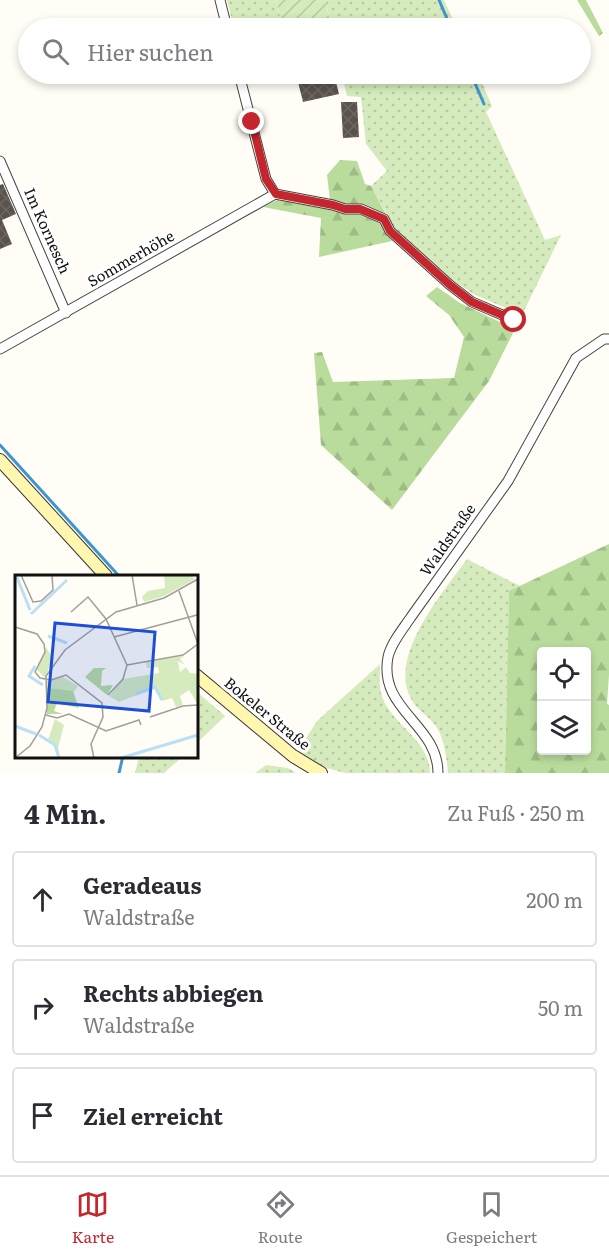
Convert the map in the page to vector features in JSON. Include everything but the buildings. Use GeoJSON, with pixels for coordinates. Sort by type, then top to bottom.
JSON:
{"type":"FeatureCollection","features":[{"type":"Feature","properties":{"kind":"street"},"geometry":{"type":"LineString","coordinates":[[220,0],[225,18]]}},
{"type":"Feature","properties":{"kind":"street"},"geometry":{"type":"LineString","coordinates":[[242,84],[266,179],[276,194],[345,209],[360,209],[384,219],[390,231],[450,285],[472,302],[514,320]]}},
{"type":"Feature","properties":{"kind":"street","name":"Im Kornesch"},"geometry":{"type":"LineString","coordinates":[[0,161],[66,313]]}},
{"type":"Feature","properties":{"kind":"street","name":"Sommerhöhe"},"geometry":{"type":"LineString","coordinates":[[0,349],[276,194]]}},
{"type":"Feature","properties":{"kind":"street","name":"Waldstraße"},"geometry":{"type":"LineString","coordinates":[[438,773],[434,749],[399,706],[391,691],[387,671],[388,656],[396,638],[508,481],[576,358],[604,339],[609,339]]}},
{"type":"Feature","properties":{"kind":"street"},"geometry":{"type":"LineString","coordinates":[[0,460],[105,575]]}},
{"type":"Feature","properties":{"kind":"street","name":"Bokeler Straße"},"geometry":{"type":"LineString","coordinates":[[198,677],[294,756],[321,773]]}},
{"type":"Feature","properties":{"kind":"green space"},"geometry":{"type":"Polygon","coordinates":[[[227,0],[276,0],[280,18],[232,18],[227,0]]]}},
{"type":"Feature","properties":{"kind":"green space"},"geometry":{"type":"Polygon","coordinates":[[[276,0],[325,0],[329,18],[280,18],[276,0]]]}},
{"type":"Feature","properties":{"kind":"green space"},"geometry":{"type":"Polygon","coordinates":[[[325,0],[444,0],[452,18],[330,18],[325,0]]]}},
{"type":"Feature","properties":{"kind":"green space"},"geometry":{"type":"Polygon","coordinates":[[[577,0],[586,0],[603,33],[599,36],[591,23],[591,18],[588,18],[577,0]]]}},
{"type":"Feature","properties":{"kind":"green space"},"geometry":{"type":"Polygon","coordinates":[[[344,84],[482,84],[492,106],[486,112],[545,240],[561,235],[522,315],[473,294],[444,274],[395,229],[371,186],[387,171],[366,144],[361,97],[347,96],[344,84]]]}},
{"type":"Feature","properties":{"kind":"green space"},"geometry":{"type":"Polygon","coordinates":[[[340,160],[357,161],[365,184],[371,186],[387,216],[363,205],[346,206],[330,200],[327,175],[340,160]]]}},
{"type":"Feature","properties":{"kind":"green space"},"geometry":{"type":"Polygon","coordinates":[[[277,200],[332,207],[345,214],[360,213],[382,222],[392,241],[319,257],[321,218],[263,207],[277,200]]]}},
{"type":"Feature","properties":{"kind":"green space"},"geometry":{"type":"Polygon","coordinates":[[[437,287],[460,303],[515,329],[489,381],[392,510],[321,445],[314,353],[322,352],[333,382],[454,378],[464,337],[449,315],[426,296],[437,287]]]}},
{"type":"Feature","properties":{"kind":"green space"},"geometry":{"type":"Polygon","coordinates":[[[609,544],[607,704],[609,705],[609,773],[505,773],[509,591],[609,544]]]}},
{"type":"Feature","properties":{"kind":"green space"},"geometry":{"type":"Polygon","coordinates":[[[467,559],[520,586],[509,592],[505,773],[448,773],[441,735],[430,719],[415,705],[407,688],[406,669],[410,649],[419,629],[467,559]]]}},
{"type":"Feature","properties":{"kind":"green space"},"geometry":{"type":"Polygon","coordinates":[[[380,664],[380,690],[385,704],[417,741],[428,761],[430,773],[345,773],[320,766],[298,751],[317,721],[380,664]]]}},
{"type":"Feature","properties":{"kind":"green space"},"geometry":{"type":"Polygon","coordinates":[[[198,693],[225,716],[198,742],[198,693]]]}},
{"type":"Feature","properties":{"kind":"green space"},"geometry":{"type":"Polygon","coordinates":[[[139,758],[181,758],[164,773],[135,773],[139,758]]]}},
{"type":"Feature","properties":{"kind":"green space"},"geometry":{"type":"Polygon","coordinates":[[[266,765],[288,768],[296,773],[255,773],[266,765]]]}},
{"type":"Feature","properties":{"kind":"waterway"},"geometry":{"type":"LineString","coordinates":[[439,0],[447,18]]}},
{"type":"Feature","properties":{"kind":"waterway"},"geometry":{"type":"LineString","coordinates":[[475,84],[484,104]]}},
{"type":"Feature","properties":{"kind":"waterway"},"geometry":{"type":"LineString","coordinates":[[0,445],[118,575]]}},
{"type":"Feature","properties":{"kind":"waterway"},"geometry":{"type":"LineString","coordinates":[[119,773],[123,758]]}},
{"type":"Feature","properties":{"kind":"route"},"geometry":{"type":"LineString","coordinates":[[252,122],[266,179],[276,194],[345,209],[360,209],[384,219],[390,231],[450,285],[472,302],[514,320]]}}]}
